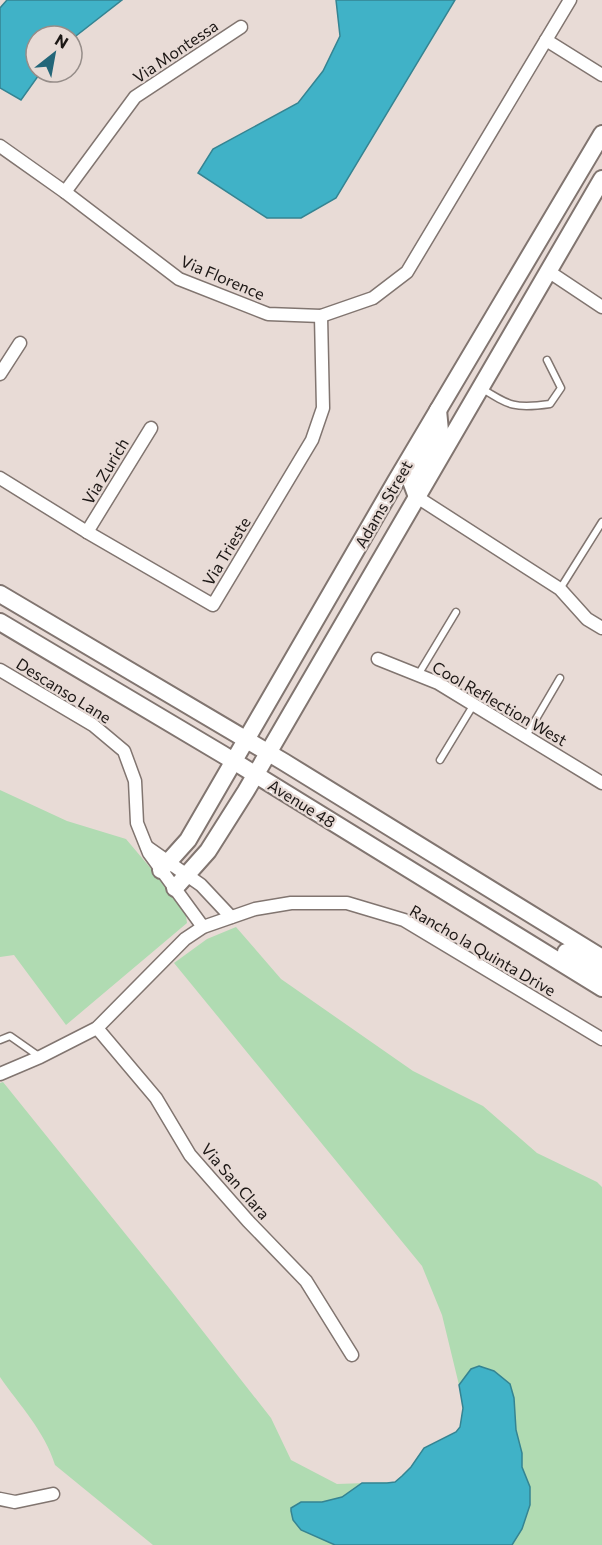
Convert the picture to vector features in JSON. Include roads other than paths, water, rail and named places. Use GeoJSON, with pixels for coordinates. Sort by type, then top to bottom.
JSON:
{"type":"FeatureCollection","features":[{"type":"Feature","properties":{"kind":"street","name":"Via Florence"},"geometry":{"type":"LineString","coordinates":[[0,146],[65,192],[179,279],[268,314],[321,316],[373,298],[407,272],[570,0]]}},
{"type":"Feature","properties":{"kind":"street","name":"Via Montessa"},"geometry":{"type":"LineString","coordinates":[[65,192],[135,97],[241,27]]}},
{"type":"Feature","properties":{"kind":"street"},"geometry":{"type":"LineString","coordinates":[[546,40],[602,75]]}},
{"type":"Feature","properties":{"kind":"street","name":"Adams Street"},"geometry":{"type":"LineString","coordinates":[[165,866],[188,840],[438,410],[602,134]]}},
{"type":"Feature","properties":{"kind":"street","name":"Adams Street"},"geometry":{"type":"LineString","coordinates":[[175,888],[208,851],[255,774],[602,179]]}},
{"type":"Feature","properties":{"kind":"street"},"geometry":{"type":"LineString","coordinates":[[548,271],[602,307]]}},
{"type":"Feature","properties":{"kind":"street","name":"Via Trieste"},"geometry":{"type":"LineString","coordinates":[[0,478],[87,532],[213,604],[312,440],[323,408],[321,316]]}},
{"type":"Feature","properties":{"kind":"street"},"geometry":{"type":"LineString","coordinates":[[0,374],[20,343]]}},
{"type":"Feature","properties":{"kind":"street"},"geometry":{"type":"LineString","coordinates":[[438,410],[440,431],[411,481],[417,497],[560,589],[586,619],[602,628]]}},
{"type":"Feature","properties":{"kind":"street","name":"Via Zurich"},"geometry":{"type":"LineString","coordinates":[[87,532],[151,428]]}},
{"type":"Feature","properties":{"kind":"street","name":"Avenue 48"},"geometry":{"type":"LineString","coordinates":[[0,594],[268,752],[602,958]]}},
{"type":"Feature","properties":{"kind":"street","name":"Avenue 48"},"geometry":{"type":"LineString","coordinates":[[0,622],[234,761],[602,988]]}},
{"type":"Feature","properties":{"kind":"street","name":"Cool Reflection West"},"geometry":{"type":"LineString","coordinates":[[378,659],[438,683],[602,783]]}},
{"type":"Feature","properties":{"kind":"street","name":"Descanso Lane"},"geometry":{"type":"LineString","coordinates":[[0,670],[93,725],[124,751],[135,782],[136,823],[146,846],[165,866]]}},
{"type":"Feature","properties":{"kind":"street"},"geometry":{"type":"LineString","coordinates":[[165,866],[187,875],[201,885],[231,918]]}},
{"type":"Feature","properties":{"kind":"street"},"geometry":{"type":"LineString","coordinates":[[165,866],[175,888],[203,927]]}},
{"type":"Feature","properties":{"kind":"street","name":"Rancho la Quinta Drive"},"geometry":{"type":"LineString","coordinates":[[0,1074],[97,1028],[185,939],[203,927],[255,909],[291,903],[347,903],[404,920],[602,1039]]}},
{"type":"Feature","properties":{"kind":"street"},"geometry":{"type":"LineString","coordinates":[[489,918],[527,928],[602,974]]}},
{"type":"Feature","properties":{"kind":"street","name":"Via San Clara"},"geometry":{"type":"LineString","coordinates":[[97,1028],[156,1098],[190,1155],[248,1221],[306,1281],[352,1355]]}},
{"type":"Feature","properties":{"kind":"street"},"geometry":{"type":"LineString","coordinates":[[0,1498],[15,1502],[53,1494]]}},
{"type":"Feature","properties":{"kind":"lane"},"geometry":{"type":"LineString","coordinates":[[480,388],[507,404],[523,408],[549,404],[561,388],[547,360]]}},
{"type":"Feature","properties":{"kind":"lane"},"geometry":{"type":"LineString","coordinates":[[560,589],[602,522]]}},
{"type":"Feature","properties":{"kind":"lane"},"geometry":{"type":"LineString","coordinates":[[418,675],[456,612]]}},
{"type":"Feature","properties":{"kind":"lane"},"geometry":{"type":"LineString","coordinates":[[526,736],[560,678]]}},
{"type":"Feature","properties":{"kind":"lane"},"geometry":{"type":"LineString","coordinates":[[440,760],[474,704]]}},
{"type":"Feature","properties":{"kind":"lane"},"geometry":{"type":"LineString","coordinates":[[0,1040],[10,1036],[40,1057]]}},
{"type":"Feature","properties":{"kind":"water"},"geometry":{"type":"Polygon","coordinates":[[[7,0],[122,0],[84,30],[84,24],[24,24],[24,84],[32,84],[21,100],[0,88],[0,8],[7,0]]]}},
{"type":"Feature","properties":{"kind":"water"},"geometry":{"type":"Polygon","coordinates":[[[336,0],[455,0],[336,198],[301,218],[267,218],[198,173],[213,149],[298,103],[323,71],[340,36],[336,0]]]}},
{"type":"Feature","properties":{"kind":"water"},"geometry":{"type":"Polygon","coordinates":[[[479,1366],[494,1371],[510,1384],[514,1398],[516,1430],[522,1453],[522,1467],[530,1487],[530,1505],[522,1529],[512,1545],[335,1545],[301,1530],[293,1520],[291,1508],[301,1502],[322,1502],[342,1497],[362,1483],[395,1482],[411,1467],[424,1448],[456,1432],[460,1427],[463,1408],[459,1385],[471,1369],[479,1366]]]}}]}
